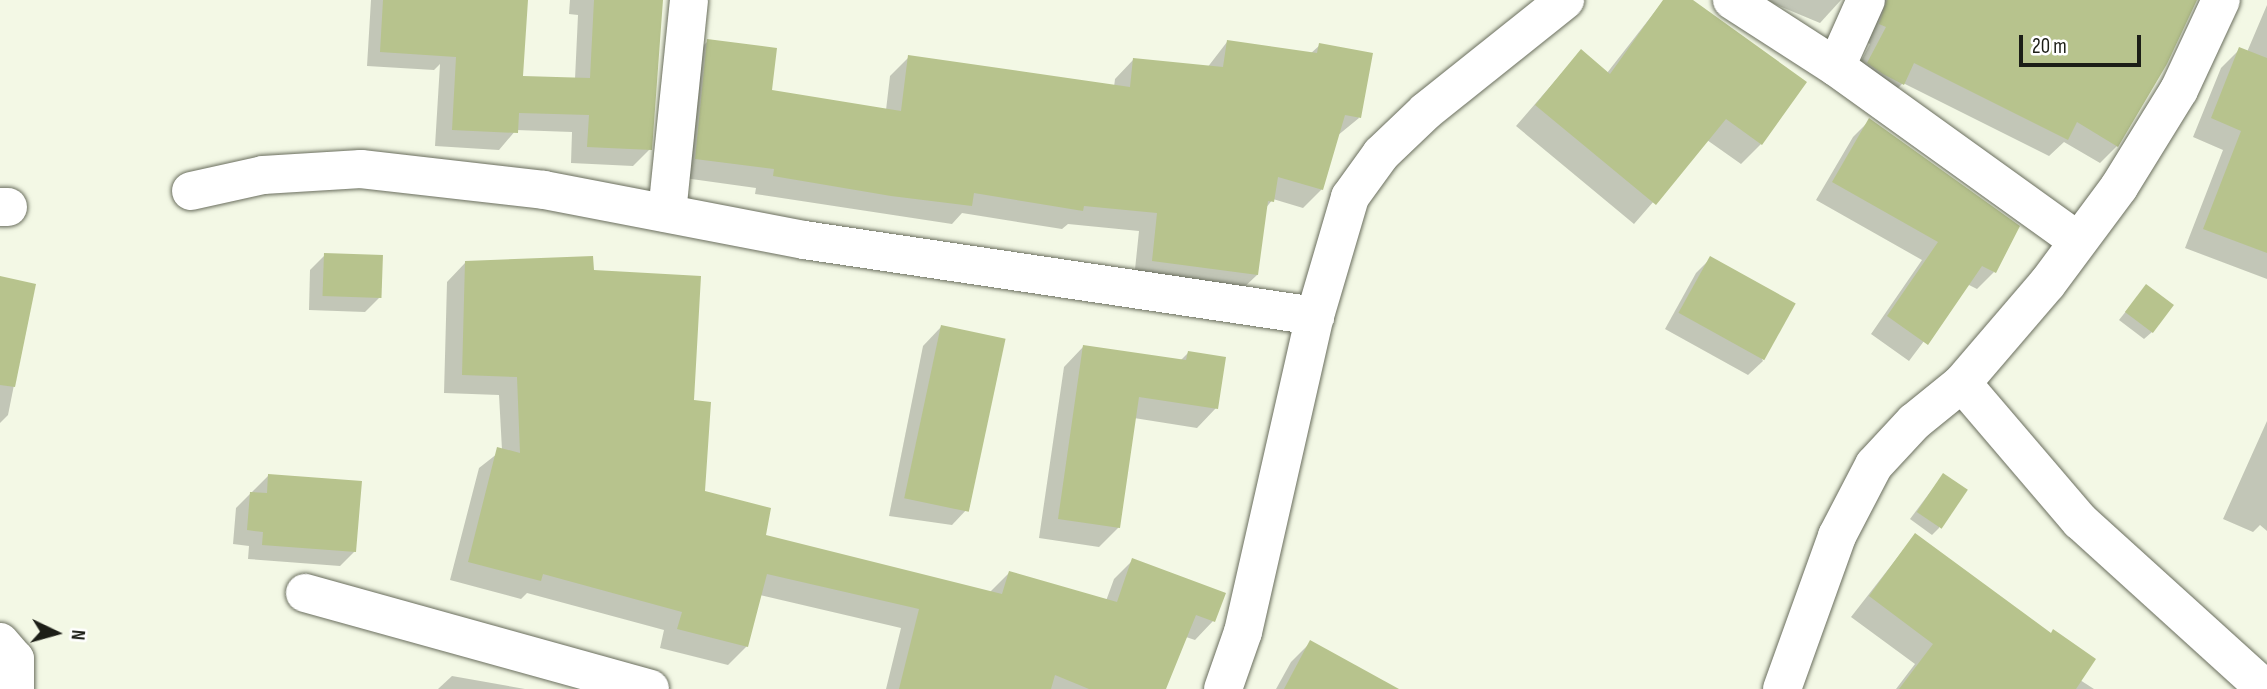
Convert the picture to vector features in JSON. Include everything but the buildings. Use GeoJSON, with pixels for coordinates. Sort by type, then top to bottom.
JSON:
{"type":"FeatureCollection","features":[{"type":"Feature","properties":{"kind":"street"},"geometry":{"type":"LineString","coordinates":[[667,214],[689,0]]}},
{"type":"Feature","properties":{"kind":"street"},"geometry":{"type":"LineString","coordinates":[[1223,689],[1243,632],[1315,316],[1350,197],[1381,154],[1426,111],[1565,0]]}},
{"type":"Feature","properties":{"kind":"street"},"geometry":{"type":"LineString","coordinates":[[1732,0],[1836,67],[2078,242]]}},
{"type":"Feature","properties":{"kind":"street"},"geometry":{"type":"LineString","coordinates":[[1836,67],[1866,0]]}},
{"type":"Feature","properties":{"kind":"street"},"geometry":{"type":"LineString","coordinates":[[1783,689],[1837,536],[1874,465],[1914,422],[1962,383],[2078,242],[2119,187],[2179,90],[2221,0]]}},
{"type":"Feature","properties":{"kind":"street"},"geometry":{"type":"LineString","coordinates":[[191,191],[263,175],[362,169],[544,190],[667,214],[1134,292],[1315,316]]}},
{"type":"Feature","properties":{"kind":"street"},"geometry":{"type":"LineString","coordinates":[[1962,383],[2080,521],[2264,689]]}},
{"type":"Feature","properties":{"kind":"street"},"geometry":{"type":"LineString","coordinates":[[305,593],[650,689]]}},
{"type":"Feature","properties":{"kind":"street"},"geometry":{"type":"LineString","coordinates":[[0,642],[15,659],[15,689]]}}]}
